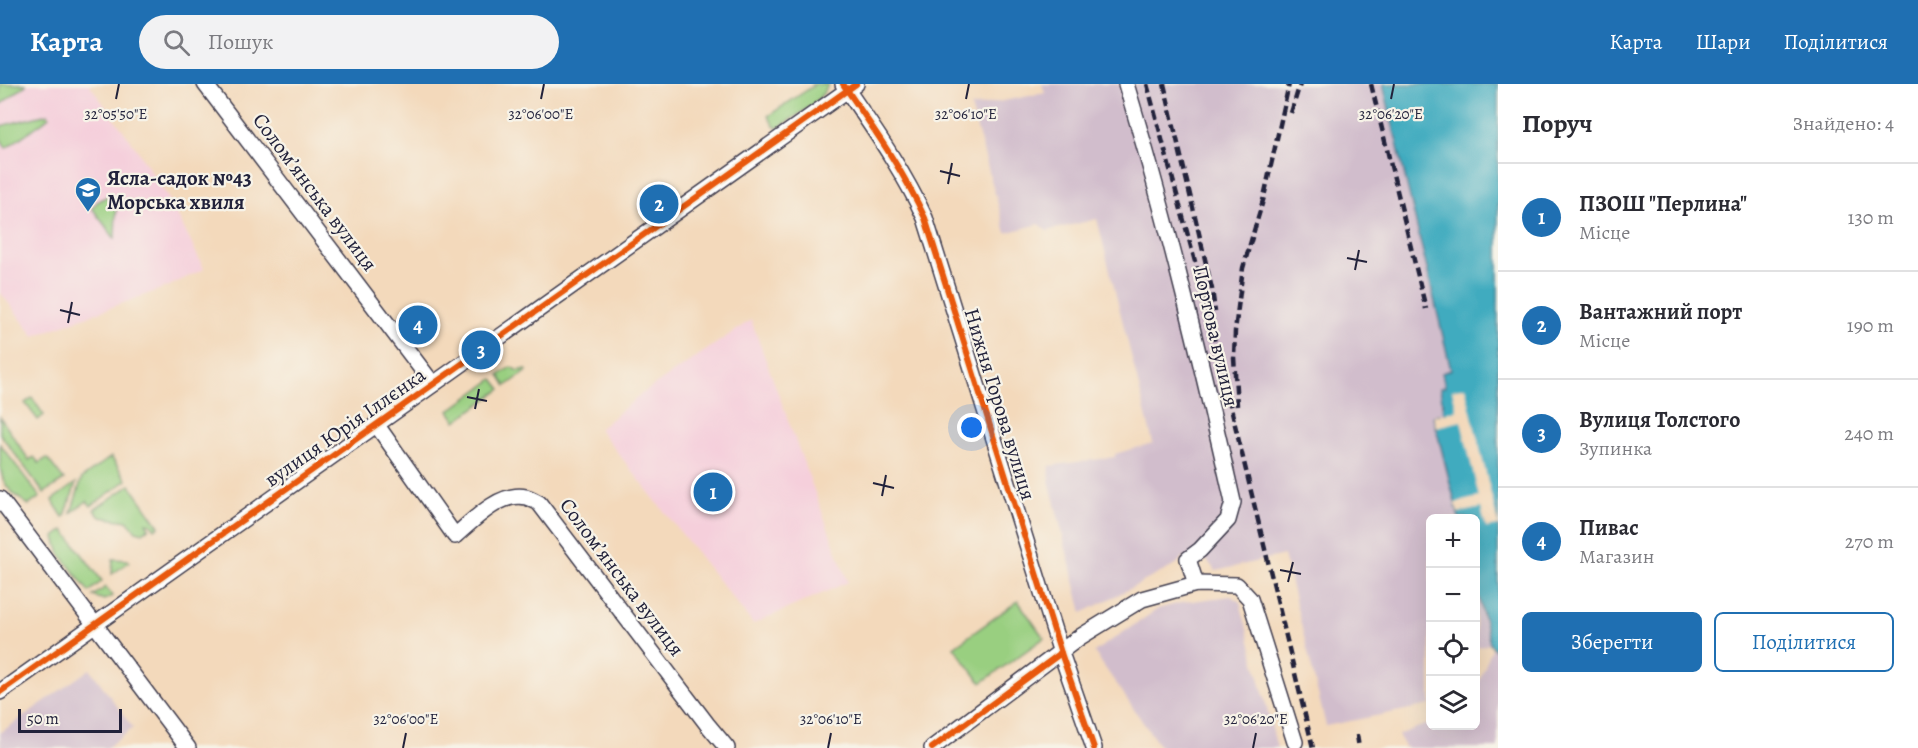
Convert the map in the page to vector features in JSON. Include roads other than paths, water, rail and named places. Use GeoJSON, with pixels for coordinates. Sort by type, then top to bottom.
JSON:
{"type":"FeatureCollection","features":[{"type":"Feature","properties":{"kind":"street","name":"Соломʼянська вулиця"},"geometry":{"type":"LineString","coordinates":[[206,84],[433,384]]}},
{"type":"Feature","properties":{"kind":"street","name":"Портова вулиця"},"geometry":{"type":"LineString","coordinates":[[1126,84],[1151,165],[1181,277],[1233,502],[1228,520],[1200,550],[1188,559],[1196,584]]}},
{"type":"Feature","properties":{"kind":"street","name":"вулиця Юрія Іллєнка"},"geometry":{"type":"LineString","coordinates":[[0,692],[849,86]]}},
{"type":"Feature","properties":{"kind":"street","name":"Нижня Горова вулиця"},"geometry":{"type":"LineString","coordinates":[[849,86],[914,193],[925,218],[1060,653],[1094,748]]}},
{"type":"Feature","properties":{"kind":"street","name":"Соломʼянська вулиця"},"geometry":{"type":"LineString","coordinates":[[376,424],[455,536],[483,511],[505,499],[524,496],[539,503],[727,748]]}},
{"type":"Feature","properties":{"kind":"street"},"geometry":{"type":"LineString","coordinates":[[0,499],[188,748]]}},
{"type":"Feature","properties":{"kind":"street"},"geometry":{"type":"LineString","coordinates":[[932,748],[1080,637],[1142,598],[1196,584],[1237,585],[1250,598],[1295,742]]}},
{"type":"Feature","properties":{"kind":"water"},"geometry":{"type":"Polygon","coordinates":[[[1383,84],[1498,84],[1498,653],[1490,644],[1480,603],[1480,514],[1458,514],[1433,416],[1444,413],[1440,388],[1445,387],[1442,373],[1451,370],[1383,84]]]}},
{"type":"Feature","properties":{"kind":"railway"},"geometry":{"type":"LineString","coordinates":[[1147,84],[1200,280],[1313,748]]}},
{"type":"Feature","properties":{"kind":"railway"},"geometry":{"type":"LineString","coordinates":[[1164,84],[1212,289],[1215,312]]}},
{"type":"Feature","properties":{"kind":"railway"},"geometry":{"type":"LineString","coordinates":[[1237,406],[1235,331],[1243,268],[1264,197],[1289,84]]}},
{"type":"Feature","properties":{"kind":"railway"},"geometry":{"type":"LineString","coordinates":[[1291,113],[1300,84]]}},
{"type":"Feature","properties":{"kind":"railway"},"geometry":{"type":"LineString","coordinates":[[1371,84],[1426,309]]}},
{"type":"Feature","properties":{"kind":"railway"},"geometry":{"type":"LineString","coordinates":[[1357,735],[1359,748]]}},
{"type":"Feature","properties":{"kind":"place","name":"Вантажний порт"},"geometry":{"type":"Point","coordinates":[659,204]}},
{"type":"Feature","properties":{"kind":"place","name":"Ясла-садок №43 Морська хвиля"},"geometry":{"type":"Point","coordinates":[88,213]}},
{"type":"Feature","properties":{"kind":"place","name":"Пивас"},"geometry":{"type":"Point","coordinates":[418,325]}},
{"type":"Feature","properties":{"kind":"place","name":"Вулиця Толстого"},"geometry":{"type":"Point","coordinates":[481,350]}},
{"type":"Feature","properties":{"kind":"place","name":"ПЗОШ \"Перлина\""},"geometry":{"type":"Point","coordinates":[713,492]}}]}
